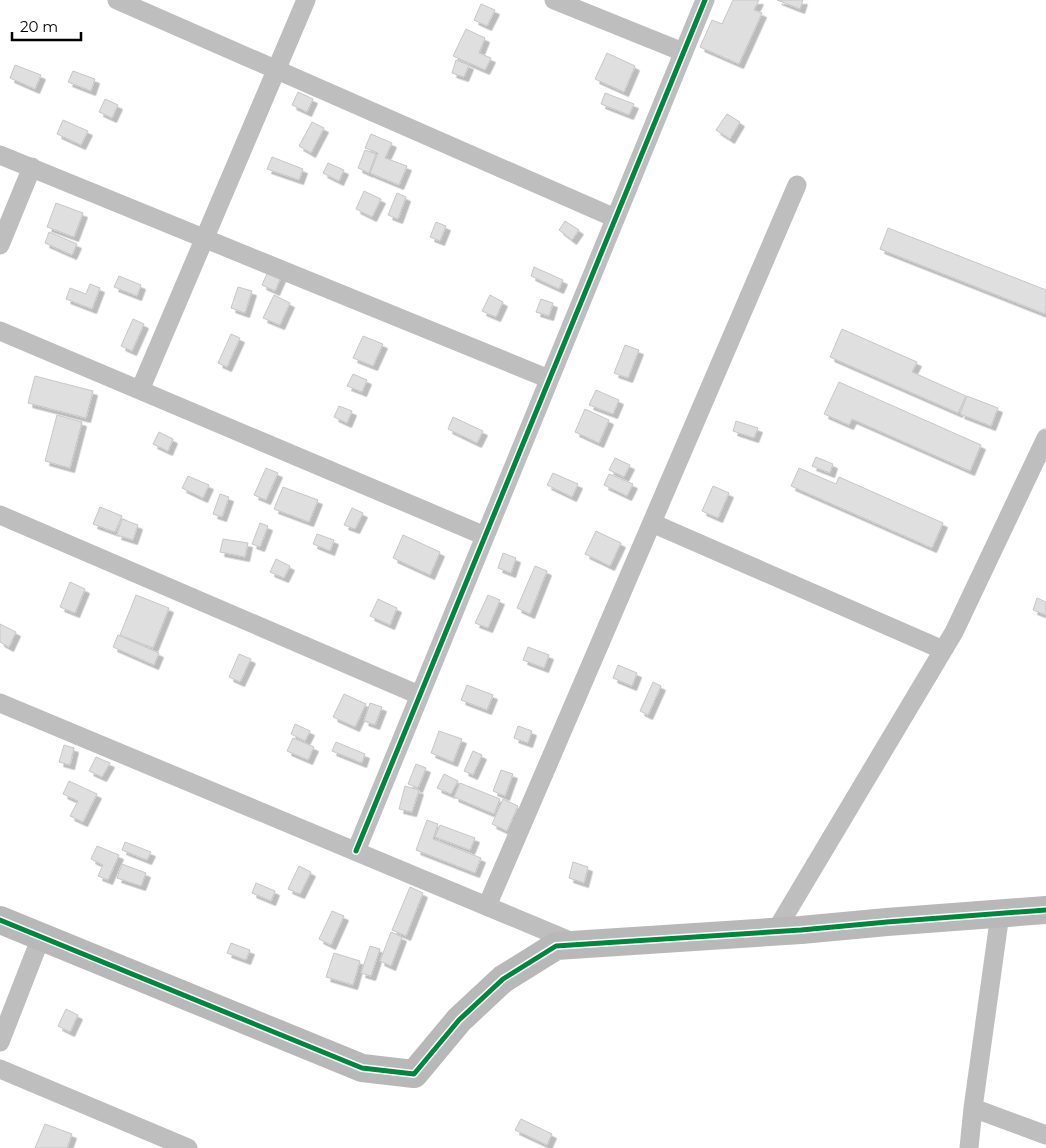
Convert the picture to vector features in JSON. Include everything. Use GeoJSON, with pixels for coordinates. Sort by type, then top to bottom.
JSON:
{"type":"FeatureCollection","features":[{"type":"Feature","properties":{"kind":"street"},"geometry":{"type":"LineString","coordinates":[[117,0],[615,218]]}},
{"type":"Feature","properties":{"kind":"street"},"geometry":{"type":"LineString","coordinates":[[140,390],[306,0]]}},
{"type":"Feature","properties":{"kind":"street"},"geometry":{"type":"LineString","coordinates":[[554,0],[684,52]]}},
{"type":"Feature","properties":{"kind":"street"},"geometry":{"type":"LineString","coordinates":[[356,851],[705,0]]}},
{"type":"Feature","properties":{"kind":"street"},"geometry":{"type":"LineString","coordinates":[[0,154],[549,379]]}},
{"type":"Feature","properties":{"kind":"street"},"geometry":{"type":"LineString","coordinates":[[0,245],[32,168]]}},
{"type":"Feature","properties":{"kind":"street"},"geometry":{"type":"LineString","coordinates":[[487,906],[796,185]]}},
{"type":"Feature","properties":{"kind":"street"},"geometry":{"type":"LineString","coordinates":[[0,331],[485,536]]}},
{"type":"Feature","properties":{"kind":"street"},"geometry":{"type":"LineString","coordinates":[[775,932],[954,632],[1046,438]]}},
{"type":"Feature","properties":{"kind":"street"},"geometry":{"type":"LineString","coordinates":[[0,516],[420,695]]}},
{"type":"Feature","properties":{"kind":"street"},"geometry":{"type":"LineString","coordinates":[[652,523],[943,650]]}},
{"type":"Feature","properties":{"kind":"street"},"geometry":{"type":"LineString","coordinates":[[0,703],[578,944]]}},
{"type":"Feature","properties":{"kind":"street"},"geometry":{"type":"LineString","coordinates":[[0,920],[362,1068],[414,1074],[459,1020],[503,979],[556,946],[775,932],[1046,910]]}},
{"type":"Feature","properties":{"kind":"street"},"geometry":{"type":"LineString","coordinates":[[969,1148],[1000,914]]}},
{"type":"Feature","properties":{"kind":"street"},"geometry":{"type":"LineString","coordinates":[[0,1042],[41,937]]}},
{"type":"Feature","properties":{"kind":"street"},"geometry":{"type":"LineString","coordinates":[[0,1069],[188,1148]]}},
{"type":"Feature","properties":{"kind":"street"},"geometry":{"type":"LineString","coordinates":[[973,1108],[1046,1135]]}},
{"type":"Feature","properties":{"kind":"building"},"geometry":{"type":"Polygon","coordinates":[[[733,0],[759,0],[754,10],[762,13],[739,64],[700,47],[712,20],[722,24],[733,0]]]}},
{"type":"Feature","properties":{"kind":"building"},"geometry":{"type":"Polygon","coordinates":[[[777,0],[803,0],[800,9],[777,0]]]}},
{"type":"Feature","properties":{"kind":"building"},"geometry":{"type":"Polygon","coordinates":[[[481,4],[495,10],[487,26],[474,20],[481,4]]]}},
{"type":"Feature","properties":{"kind":"building"},"geometry":{"type":"Polygon","coordinates":[[[466,29],[485,38],[479,53],[491,58],[485,70],[453,56],[466,29]]]}},
{"type":"Feature","properties":{"kind":"building"},"geometry":{"type":"Polygon","coordinates":[[[607,53],[635,66],[624,92],[595,79],[607,53]]]}},
{"type":"Feature","properties":{"kind":"building"},"geometry":{"type":"Polygon","coordinates":[[[456,60],[469,65],[464,77],[452,73],[456,60]]]}},
{"type":"Feature","properties":{"kind":"building"},"geometry":{"type":"Polygon","coordinates":[[[15,65],[41,75],[35,89],[10,78],[15,65]]]}},
{"type":"Feature","properties":{"kind":"building"},"geometry":{"type":"Polygon","coordinates":[[[73,71],[95,79],[91,91],[68,82],[73,71]]]}},
{"type":"Feature","properties":{"kind":"building"},"geometry":{"type":"Polygon","coordinates":[[[298,92],[313,99],[307,112],[292,105],[298,92]]]}},
{"type":"Feature","properties":{"kind":"building"},"geometry":{"type":"Polygon","coordinates":[[[605,93],[634,104],[629,115],[601,104],[605,93]]]}},
{"type":"Feature","properties":{"kind":"building"},"geometry":{"type":"Polygon","coordinates":[[[105,99],[118,105],[112,118],[99,112],[105,99]]]}},
{"type":"Feature","properties":{"kind":"building"},"geometry":{"type":"Polygon","coordinates":[[[727,114],[740,122],[730,139],[716,130],[727,114]]]}},
{"type":"Feature","properties":{"kind":"building"},"geometry":{"type":"Polygon","coordinates":[[[63,120],[88,131],[81,145],[57,134],[63,120]]]}},
{"type":"Feature","properties":{"kind":"building"},"geometry":{"type":"Polygon","coordinates":[[[312,122],[324,128],[311,153],[299,146],[312,122]]]}},
{"type":"Feature","properties":{"kind":"building"},"geometry":{"type":"Polygon","coordinates":[[[371,134],[392,143],[385,158],[407,166],[399,185],[370,173],[378,153],[365,148],[371,134]]]}},
{"type":"Feature","properties":{"kind":"building"},"geometry":{"type":"Polygon","coordinates":[[[365,150],[376,154],[369,173],[358,168],[365,150]]]}},
{"type":"Feature","properties":{"kind":"building"},"geometry":{"type":"Polygon","coordinates":[[[272,157],[303,169],[299,180],[267,169],[272,157]]]}},
{"type":"Feature","properties":{"kind":"building"},"geometry":{"type":"Polygon","coordinates":[[[328,163],[344,170],[339,181],[323,173],[328,163]]]}},
{"type":"Feature","properties":{"kind":"building"},"geometry":{"type":"Polygon","coordinates":[[[364,191],[381,199],[372,217],[356,209],[364,191]]]}},
{"type":"Feature","properties":{"kind":"building"},"geometry":{"type":"Polygon","coordinates":[[[397,193],[406,197],[398,219],[388,215],[397,193]]]}},
{"type":"Feature","properties":{"kind":"building"},"geometry":{"type":"Polygon","coordinates":[[[56,203],[83,213],[74,237],[47,227],[56,203]]]}},
{"type":"Feature","properties":{"kind":"building"},"geometry":{"type":"Polygon","coordinates":[[[565,221],[579,230],[572,240],[559,230],[565,221]]]}},
{"type":"Feature","properties":{"kind":"building"},"geometry":{"type":"Polygon","coordinates":[[[436,222],[446,226],[440,241],[430,237],[436,222]]]}},
{"type":"Feature","properties":{"kind":"building"},"geometry":{"type":"Polygon","coordinates":[[[888,228],[1046,290],[1045,314],[880,249],[888,228]]]}},
{"type":"Feature","properties":{"kind":"building"},"geometry":{"type":"Polygon","coordinates":[[[49,232],[77,244],[72,255],[45,243],[49,232]]]}},
{"type":"Feature","properties":{"kind":"building"},"geometry":{"type":"Polygon","coordinates":[[[534,267],[563,280],[559,289],[531,276],[534,267]]]}},
{"type":"Feature","properties":{"kind":"building"},"geometry":{"type":"Polygon","coordinates":[[[269,269],[282,275],[275,291],[262,285],[269,269]]]}},
{"type":"Feature","properties":{"kind":"building"},"geometry":{"type":"Polygon","coordinates":[[[119,276],[141,285],[137,296],[114,287],[119,276]]]}},
{"type":"Feature","properties":{"kind":"building"},"geometry":{"type":"Polygon","coordinates":[[[90,284],[100,288],[92,309],[66,299],[70,288],[86,294],[90,284]]]}},
{"type":"Feature","properties":{"kind":"building"},"geometry":{"type":"Polygon","coordinates":[[[238,287],[252,291],[245,313],[231,308],[238,287]]]}},
{"type":"Feature","properties":{"kind":"building"},"geometry":{"type":"Polygon","coordinates":[[[274,295],[290,303],[280,325],[263,318],[274,295]]]}},
{"type":"Feature","properties":{"kind":"building"},"geometry":{"type":"Polygon","coordinates":[[[490,295],[503,302],[496,317],[482,311],[490,295]]]}},
{"type":"Feature","properties":{"kind":"building"},"geometry":{"type":"Polygon","coordinates":[[[541,299],[553,303],[549,316],[536,312],[541,299]]]}},
{"type":"Feature","properties":{"kind":"building"},"geometry":{"type":"Polygon","coordinates":[[[133,319],[144,324],[132,351],[121,346],[133,319]]]}},
{"type":"Feature","properties":{"kind":"building"},"geometry":{"type":"Polygon","coordinates":[[[842,329],[917,362],[912,372],[966,396],[958,413],[830,357],[842,329]]]}},
{"type":"Feature","properties":{"kind":"building"},"geometry":{"type":"Polygon","coordinates":[[[231,334],[240,338],[227,367],[218,363],[231,334]]]}},
{"type":"Feature","properties":{"kind":"building"},"geometry":{"type":"Polygon","coordinates":[[[363,336],[383,344],[373,366],[353,358],[363,336]]]}},
{"type":"Feature","properties":{"kind":"building"},"geometry":{"type":"Polygon","coordinates":[[[625,345],[639,350],[628,378],[614,373],[625,345]]]}},
{"type":"Feature","properties":{"kind":"building"},"geometry":{"type":"Polygon","coordinates":[[[353,374],[367,380],[362,392],[347,386],[353,374]]]}},
{"type":"Feature","properties":{"kind":"building"},"geometry":{"type":"Polygon","coordinates":[[[35,376],[93,391],[86,418],[28,403],[35,376]]]}},
{"type":"Feature","properties":{"kind":"building"},"geometry":{"type":"Polygon","coordinates":[[[839,382],[981,445],[970,471],[852,419],[849,425],[824,414],[839,382]]]}},
{"type":"Feature","properties":{"kind":"building"},"geometry":{"type":"Polygon","coordinates":[[[596,390],[619,400],[613,414],[589,405],[596,390]]]}},
{"type":"Feature","properties":{"kind":"building"},"geometry":{"type":"Polygon","coordinates":[[[967,396],[998,408],[991,426],[960,414],[967,396]]]}},
{"type":"Feature","properties":{"kind":"building"},"geometry":{"type":"Polygon","coordinates":[[[339,406],[352,411],[347,423],[334,417],[339,406]]]}},
{"type":"Feature","properties":{"kind":"building"},"geometry":{"type":"Polygon","coordinates":[[[585,409],[609,420],[599,443],[575,432],[585,409]]]}},
{"type":"Feature","properties":{"kind":"building"},"geometry":{"type":"Polygon","coordinates":[[[57,415],[82,422],[70,468],[45,461],[57,415]]]}},
{"type":"Feature","properties":{"kind":"building"},"geometry":{"type":"Polygon","coordinates":[[[453,417],[483,431],[477,443],[448,429],[453,417]]]}},
{"type":"Feature","properties":{"kind":"building"},"geometry":{"type":"Polygon","coordinates":[[[736,421],[758,428],[754,438],[733,431],[736,421]]]}},
{"type":"Feature","properties":{"kind":"building"},"geometry":{"type":"Polygon","coordinates":[[[159,432],[173,439],[168,451],[153,444],[159,432]]]}},
{"type":"Feature","properties":{"kind":"building"},"geometry":{"type":"Polygon","coordinates":[[[816,457],[833,464],[830,473],[812,466],[816,457]]]}},
{"type":"Feature","properties":{"kind":"building"},"geometry":{"type":"Polygon","coordinates":[[[615,458],[630,465],[624,477],[609,470],[615,458]]]}},
{"type":"Feature","properties":{"kind":"building"},"geometry":{"type":"Polygon","coordinates":[[[266,468],[278,473],[266,500],[254,495],[266,468]]]}},
{"type":"Feature","properties":{"kind":"building"},"geometry":{"type":"Polygon","coordinates":[[[799,468],[836,484],[839,477],[943,523],[932,548],[791,486],[799,468]]]}},
{"type":"Feature","properties":{"kind":"building"},"geometry":{"type":"Polygon","coordinates":[[[553,473],[578,484],[572,497],[547,485],[553,473]]]}},
{"type":"Feature","properties":{"kind":"building"},"geometry":{"type":"Polygon","coordinates":[[[609,474],[633,484],[627,496],[604,485],[609,474]]]}},
{"type":"Feature","properties":{"kind":"building"},"geometry":{"type":"Polygon","coordinates":[[[188,476],[209,485],[203,498],[182,488],[188,476]]]}},
{"type":"Feature","properties":{"kind":"building"},"geometry":{"type":"Polygon","coordinates":[[[713,486],[729,493],[718,518],[702,511],[713,486]]]}},
{"type":"Feature","properties":{"kind":"building"},"geometry":{"type":"Polygon","coordinates":[[[283,487],[318,500],[309,522],[274,509],[283,487]]]}},
{"type":"Feature","properties":{"kind":"building"},"geometry":{"type":"Polygon","coordinates":[[[220,494],[229,497],[222,517],[213,514],[220,494]]]}},
{"type":"Feature","properties":{"kind":"building"},"geometry":{"type":"Polygon","coordinates":[[[100,507],[122,516],[115,532],[93,524],[100,507]]]}},
{"type":"Feature","properties":{"kind":"building"},"geometry":{"type":"Polygon","coordinates":[[[352,508],[363,513],[355,529],[344,525],[352,508]]]}},
{"type":"Feature","properties":{"kind":"building"},"geometry":{"type":"Polygon","coordinates":[[[122,519],[138,525],[133,540],[117,535],[122,519]]]}},
{"type":"Feature","properties":{"kind":"building"},"geometry":{"type":"Polygon","coordinates":[[[260,523],[268,526],[260,547],[252,544],[260,523]]]}},
{"type":"Feature","properties":{"kind":"building"},"geometry":{"type":"Polygon","coordinates":[[[596,531],[621,543],[610,566],[585,554],[596,531]]]}},
{"type":"Feature","properties":{"kind":"building"},"geometry":{"type":"Polygon","coordinates":[[[317,534],[334,540],[330,551],[313,544],[317,534]]]}},
{"type":"Feature","properties":{"kind":"building"},"geometry":{"type":"Polygon","coordinates":[[[403,535],[440,552],[430,575],[393,558],[403,535]]]}},
{"type":"Feature","properties":{"kind":"building"},"geometry":{"type":"Polygon","coordinates":[[[223,539],[248,543],[245,557],[220,552],[223,539]]]}},
{"type":"Feature","properties":{"kind":"building"},"geometry":{"type":"Polygon","coordinates":[[[503,553],[516,558],[511,573],[498,568],[503,553]]]}},
{"type":"Feature","properties":{"kind":"building"},"geometry":{"type":"Polygon","coordinates":[[[276,559],[290,566],[284,578],[270,572],[276,559]]]}},
{"type":"Feature","properties":{"kind":"building"},"geometry":{"type":"Polygon","coordinates":[[[535,566],[547,571],[530,614],[517,608],[535,566]]]}},
{"type":"Feature","properties":{"kind":"building"},"geometry":{"type":"Polygon","coordinates":[[[70,582],[85,589],[75,613],[60,607],[70,582]]]}},
{"type":"Feature","properties":{"kind":"building"},"geometry":{"type":"Polygon","coordinates":[[[136,595],[169,608],[153,648],[120,635],[136,595]]]}},
{"type":"Feature","properties":{"kind":"building"},"geometry":{"type":"Polygon","coordinates":[[[488,595],[500,600],[488,628],[475,623],[488,595]]]}},
{"type":"Feature","properties":{"kind":"building"},"geometry":{"type":"Polygon","coordinates":[[[1037,598],[1046,602],[1046,615],[1033,610],[1037,598]]]}},
{"type":"Feature","properties":{"kind":"building"},"geometry":{"type":"Polygon","coordinates":[[[378,599],[397,608],[390,625],[370,616],[378,599]]]}},
{"type":"Feature","properties":{"kind":"building"},"geometry":{"type":"Polygon","coordinates":[[[0,624],[16,632],[9,647],[0,642],[0,624]]]}},
{"type":"Feature","properties":{"kind":"building"},"geometry":{"type":"Polygon","coordinates":[[[118,635],[159,653],[154,665],[113,647],[118,635]]]}},
{"type":"Feature","properties":{"kind":"building"},"geometry":{"type":"Polygon","coordinates":[[[528,647],[549,655],[544,668],[523,660],[528,647]]]}},
{"type":"Feature","properties":{"kind":"building"},"geometry":{"type":"Polygon","coordinates":[[[239,654],[251,659],[240,682],[229,677],[239,654]]]}},
{"type":"Feature","properties":{"kind":"building"},"geometry":{"type":"Polygon","coordinates":[[[618,665],[637,673],[632,686],[613,678],[618,665]]]}},
{"type":"Feature","properties":{"kind":"building"},"geometry":{"type":"Polygon","coordinates":[[[653,682],[661,686],[648,715],[640,711],[653,682]]]}},
{"type":"Feature","properties":{"kind":"building"},"geometry":{"type":"Polygon","coordinates":[[[467,685],[493,695],[487,710],[461,700],[467,685]]]}},
{"type":"Feature","properties":{"kind":"building"},"geometry":{"type":"Polygon","coordinates":[[[344,694],[366,704],[355,727],[333,717],[344,694]]]}},
{"type":"Feature","properties":{"kind":"building"},"geometry":{"type":"Polygon","coordinates":[[[370,703],[382,707],[375,725],[364,721],[370,703]]]}},
{"type":"Feature","properties":{"kind":"building"},"geometry":{"type":"Polygon","coordinates":[[[295,724],[310,731],[305,741],[291,734],[295,724]]]}},
{"type":"Feature","properties":{"kind":"building"},"geometry":{"type":"Polygon","coordinates":[[[518,726],[532,731],[528,743],[514,738],[518,726]]]}},
{"type":"Feature","properties":{"kind":"building"},"geometry":{"type":"Polygon","coordinates":[[[439,731],[462,739],[453,762],[431,753],[439,731]]]}},
{"type":"Feature","properties":{"kind":"building"},"geometry":{"type":"Polygon","coordinates":[[[293,738],[314,747],[308,760],[287,751],[293,738]]]}},
{"type":"Feature","properties":{"kind":"building"},"geometry":{"type":"Polygon","coordinates":[[[336,742],[365,754],[362,763],[332,751],[336,742]]]}},
{"type":"Feature","properties":{"kind":"building"},"geometry":{"type":"Polygon","coordinates":[[[64,745],[74,748],[70,765],[59,762],[64,745]]]}},
{"type":"Feature","properties":{"kind":"building"},"geometry":{"type":"Polygon","coordinates":[[[473,751],[482,755],[473,775],[464,771],[473,751]]]}},
{"type":"Feature","properties":{"kind":"building"},"geometry":{"type":"Polygon","coordinates":[[[96,757],[110,763],[102,777],[89,771],[96,757]]]}},
{"type":"Feature","properties":{"kind":"building"},"geometry":{"type":"Polygon","coordinates":[[[416,764],[426,768],[418,788],[408,784],[416,764]]]}},
{"type":"Feature","properties":{"kind":"building"},"geometry":{"type":"Polygon","coordinates":[[[501,770],[513,774],[505,796],[493,791],[501,770]]]}},
{"type":"Feature","properties":{"kind":"building"},"geometry":{"type":"Polygon","coordinates":[[[444,774],[458,781],[451,794],[437,788],[444,774]]]}},
{"type":"Feature","properties":{"kind":"building"},"geometry":{"type":"Polygon","coordinates":[[[69,781],[97,794],[83,822],[70,816],[78,801],[63,794],[69,781]]]}},
{"type":"Feature","properties":{"kind":"building"},"geometry":{"type":"Polygon","coordinates":[[[460,783],[500,799],[494,814],[454,797],[460,783]]]}},
{"type":"Feature","properties":{"kind":"building"},"geometry":{"type":"Polygon","coordinates":[[[405,786],[419,790],[412,812],[399,809],[405,786]]]}},
{"type":"Feature","properties":{"kind":"building"},"geometry":{"type":"Polygon","coordinates":[[[503,799],[518,806],[507,831],[492,824],[503,799]]]}},
{"type":"Feature","properties":{"kind":"building"},"geometry":{"type":"Polygon","coordinates":[[[427,820],[438,824],[433,839],[481,858],[475,873],[416,850],[427,820]]]}},
{"type":"Feature","properties":{"kind":"building"},"geometry":{"type":"Polygon","coordinates":[[[440,825],[475,838],[470,850],[435,837],[440,825]]]}},
{"type":"Feature","properties":{"kind":"building"},"geometry":{"type":"Polygon","coordinates":[[[125,842],[151,852],[147,860],[122,850],[125,842]]]}},
{"type":"Feature","properties":{"kind":"building"},"geometry":{"type":"Polygon","coordinates":[[[97,846],[119,855],[108,880],[98,876],[103,865],[91,859],[97,846]]]}},
{"type":"Feature","properties":{"kind":"building"},"geometry":{"type":"Polygon","coordinates":[[[573,862],[588,867],[584,883],[569,878],[573,862]]]}},
{"type":"Feature","properties":{"kind":"building"},"geometry":{"type":"Polygon","coordinates":[[[122,864],[146,873],[141,886],[117,878],[122,864]]]}},
{"type":"Feature","properties":{"kind":"building"},"geometry":{"type":"Polygon","coordinates":[[[299,866],[311,872],[300,894],[288,889],[299,866]]]}},
{"type":"Feature","properties":{"kind":"building"},"geometry":{"type":"Polygon","coordinates":[[[256,883],[275,891],[271,901],[252,893],[256,883]]]}},
{"type":"Feature","properties":{"kind":"building"},"geometry":{"type":"Polygon","coordinates":[[[410,887],[423,893],[406,936],[392,930],[410,887]]]}},
{"type":"Feature","properties":{"kind":"building"},"geometry":{"type":"Polygon","coordinates":[[[332,911],[344,916],[331,945],[319,939],[332,911]]]}},
{"type":"Feature","properties":{"kind":"building"},"geometry":{"type":"Polygon","coordinates":[[[391,932],[402,937],[391,966],[380,961],[391,932]]]}},
{"type":"Feature","properties":{"kind":"building"},"geometry":{"type":"Polygon","coordinates":[[[231,943],[250,950],[246,960],[227,953],[231,943]]]}},
{"type":"Feature","properties":{"kind":"building"},"geometry":{"type":"Polygon","coordinates":[[[370,946],[380,949],[371,976],[361,973],[370,946]]]}},
{"type":"Feature","properties":{"kind":"building"},"geometry":{"type":"Polygon","coordinates":[[[334,953],[360,961],[353,985],[326,977],[334,953]]]}},
{"type":"Feature","properties":{"kind":"building"},"geometry":{"type":"Polygon","coordinates":[[[66,1009],[78,1015],[70,1032],[58,1026],[66,1009]]]}},
{"type":"Feature","properties":{"kind":"building"},"geometry":{"type":"Polygon","coordinates":[[[521,1119],[552,1134],[547,1145],[515,1130],[521,1119]]]}},
{"type":"Feature","properties":{"kind":"building"},"geometry":{"type":"Polygon","coordinates":[[[45,1124],[72,1134],[67,1148],[35,1148],[45,1124]]]}},
{"type":"Feature","properties":{"kind":"cycle path"},"geometry":{"type":"LineString","coordinates":[[356,851],[705,0]]}},
{"type":"Feature","properties":{"kind":"cycle path"},"geometry":{"type":"LineString","coordinates":[[0,920],[362,1068],[414,1074],[459,1020],[503,979],[556,946],[801,930],[1046,910]]}}]}
